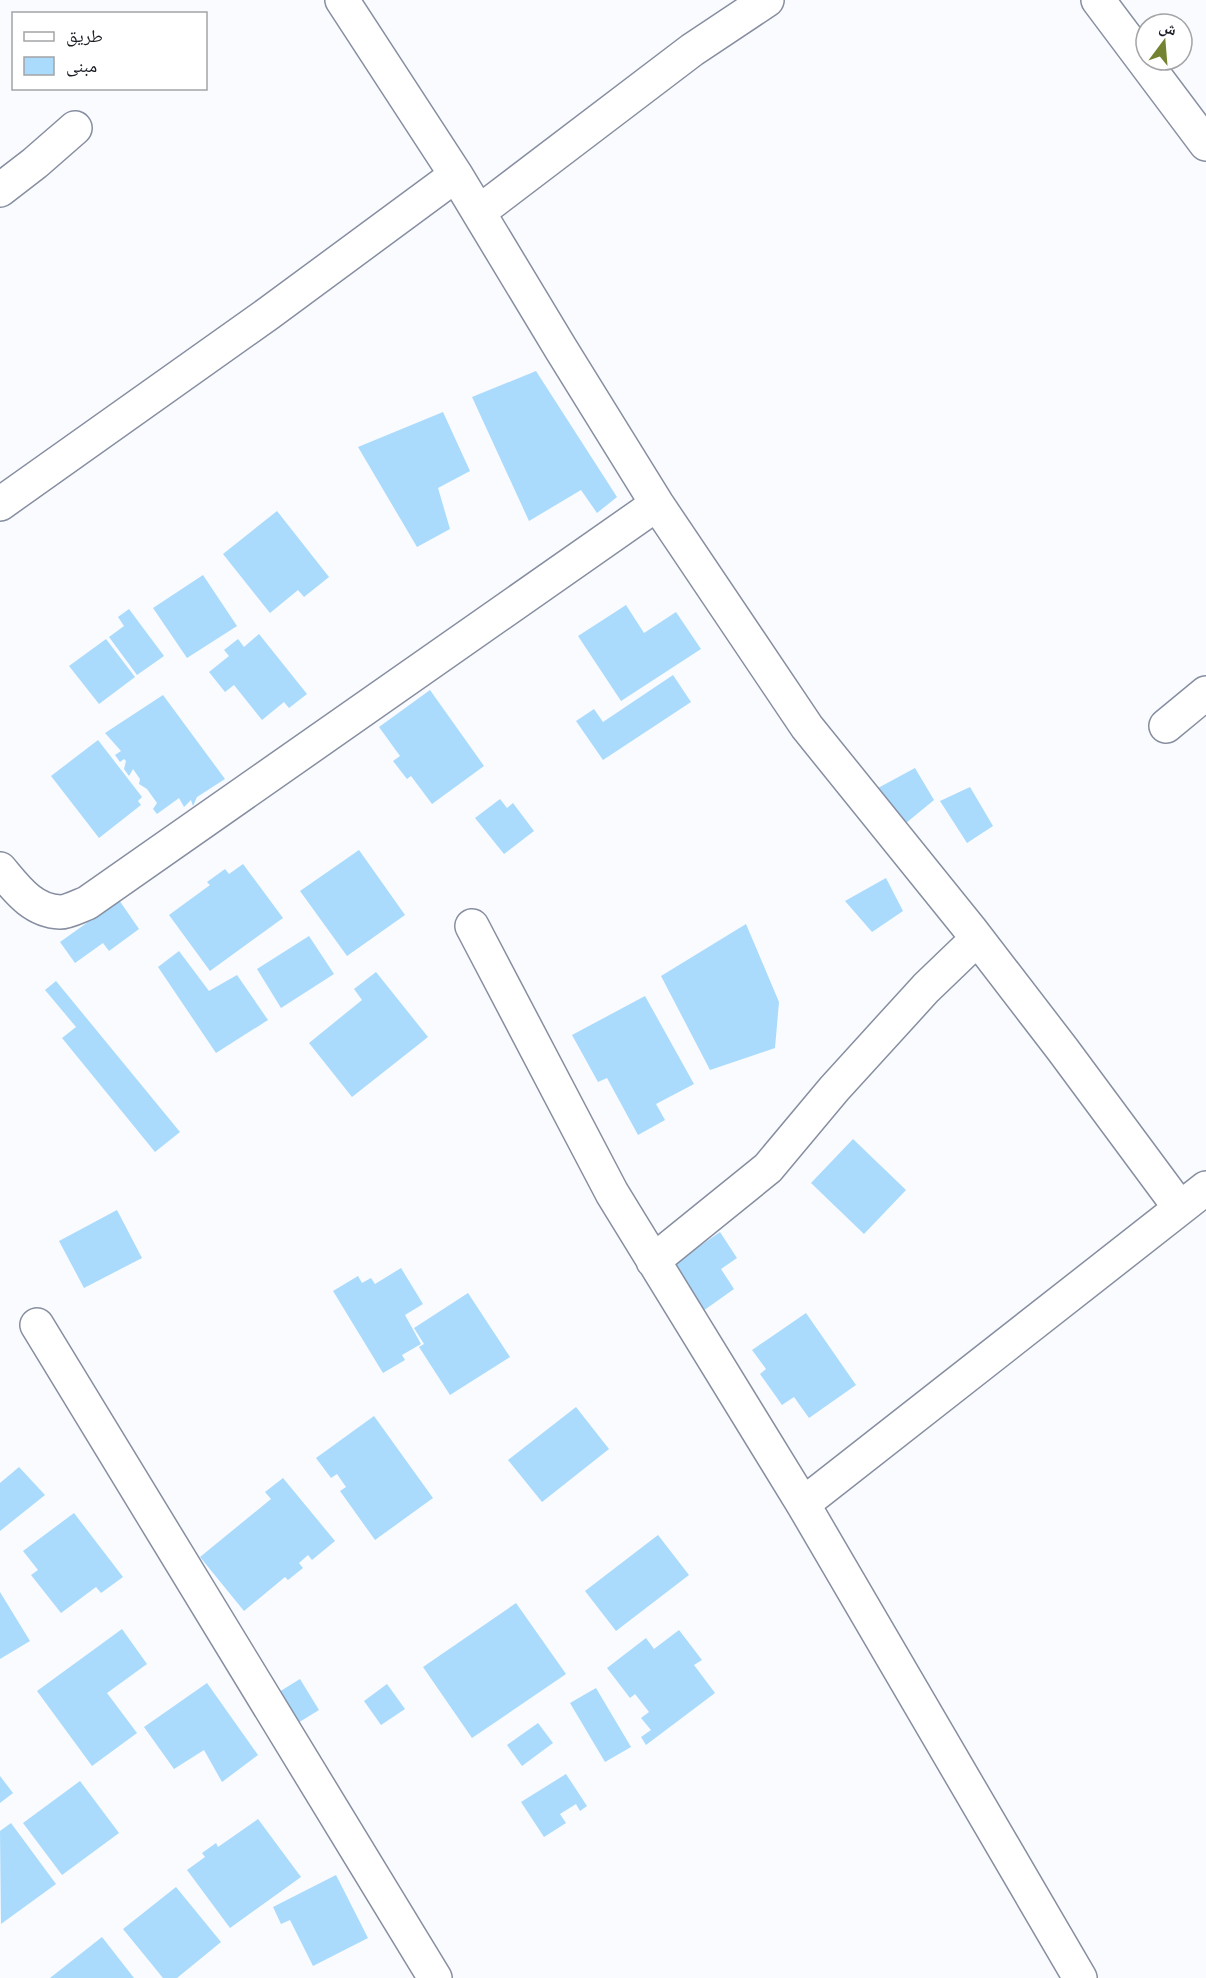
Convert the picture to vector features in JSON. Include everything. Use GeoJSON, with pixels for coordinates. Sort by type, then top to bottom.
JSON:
{"type":"FeatureCollection","features":[{"type":"Feature","properties":{"kind":"street"},"geometry":{"type":"LineString","coordinates":[[342,0],[456,175],[657,504],[807,727],[977,939],[1180,1208]]}},
{"type":"Feature","properties":{"kind":"street"},"geometry":{"type":"LineString","coordinates":[[479,212],[692,50],[767,0]]}},
{"type":"Feature","properties":{"kind":"street"},"geometry":{"type":"LineString","coordinates":[[1098,0],[1206,144]]}},
{"type":"Feature","properties":{"kind":"street"},"geometry":{"type":"LineString","coordinates":[[0,190],[75,128]]}},
{"type":"Feature","properties":{"kind":"street"},"geometry":{"type":"LineString","coordinates":[[0,504],[269,313],[456,175]]}},
{"type":"Feature","properties":{"kind":"street"},"geometry":{"type":"LineString","coordinates":[[0,869],[26,899],[44,909],[62,912],[87,903],[657,504]]}},
{"type":"Feature","properties":{"kind":"street"},"geometry":{"type":"LineString","coordinates":[[1166,726],[1206,693]]}},
{"type":"Feature","properties":{"kind":"street"},"geometry":{"type":"LineString","coordinates":[[472,926],[612,1193],[802,1504],[1080,1978]]}},
{"type":"Feature","properties":{"kind":"street"},"geometry":{"type":"LineString","coordinates":[[653,1261],[768,1168],[834,1089],[926,988],[977,939]]}},
{"type":"Feature","properties":{"kind":"street"},"geometry":{"type":"LineString","coordinates":[[802,1504],[1206,1188]]}},
{"type":"Feature","properties":{"kind":"street"},"geometry":{"type":"LineString","coordinates":[[37,1325],[435,1978]]}},
{"type":"Feature","properties":{"kind":"building"},"geometry":{"type":"Polygon","coordinates":[[[536,371],[617,497],[597,513],[581,490],[529,521],[472,397],[536,371]]]}},
{"type":"Feature","properties":{"kind":"building"},"geometry":{"type":"Polygon","coordinates":[[[443,412],[470,471],[438,488],[450,529],[417,547],[358,447],[443,412]]]}},
{"type":"Feature","properties":{"kind":"building"},"geometry":{"type":"Polygon","coordinates":[[[277,511],[329,577],[304,597],[298,590],[270,613],[223,554],[277,511]]]}},
{"type":"Feature","properties":{"kind":"building"},"geometry":{"type":"Polygon","coordinates":[[[203,575],[237,626],[187,658],[153,608],[203,575]]]}},
{"type":"Feature","properties":{"kind":"building"},"geometry":{"type":"Polygon","coordinates":[[[626,605],[644,633],[676,612],[701,649],[621,701],[578,636],[626,605]]]}},
{"type":"Feature","properties":{"kind":"building"},"geometry":{"type":"Polygon","coordinates":[[[129,609],[164,656],[137,675],[109,637],[124,626],[118,617],[129,609]]]}},
{"type":"Feature","properties":{"kind":"building"},"geometry":{"type":"Polygon","coordinates":[[[259,634],[307,694],[289,708],[284,702],[262,720],[234,685],[225,692],[209,672],[229,656],[224,650],[238,639],[244,647],[259,634]]]}},
{"type":"Feature","properties":{"kind":"building"},"geometry":{"type":"Polygon","coordinates":[[[106,639],[135,677],[99,704],[69,666],[106,639]]]}},
{"type":"Feature","properties":{"kind":"building"},"geometry":{"type":"Polygon","coordinates":[[[673,675],[691,702],[603,760],[576,721],[594,709],[603,722],[673,675]]]}},
{"type":"Feature","properties":{"kind":"building"},"geometry":{"type":"Polygon","coordinates":[[[430,690],[484,766],[432,804],[411,776],[407,779],[393,761],[400,756],[379,727],[430,690]]]}},
{"type":"Feature","properties":{"kind":"building"},"geometry":{"type":"Polygon","coordinates":[[[163,695],[225,779],[197,797],[193,806],[191,800],[184,807],[179,798],[157,814],[153,809],[157,803],[147,789],[139,784],[140,779],[133,769],[129,776],[124,769],[126,761],[124,759],[120,762],[115,755],[121,751],[105,733],[163,695]]]}},
{"type":"Feature","properties":{"kind":"building"},"geometry":{"type":"Polygon","coordinates":[[[98,740],[142,797],[138,801],[141,805],[99,838],[51,776],[98,740]]]}},
{"type":"Feature","properties":{"kind":"building"},"geometry":{"type":"Polygon","coordinates":[[[915,768],[934,800],[900,828],[878,788],[915,768]]]}},
{"type":"Feature","properties":{"kind":"building"},"geometry":{"type":"Polygon","coordinates":[[[970,787],[993,826],[967,843],[940,801],[970,787]]]}},
{"type":"Feature","properties":{"kind":"building"},"geometry":{"type":"Polygon","coordinates":[[[500,799],[507,808],[513,803],[534,831],[504,854],[475,818],[500,799]]]}},
{"type":"Feature","properties":{"kind":"building"},"geometry":{"type":"Polygon","coordinates":[[[359,850],[405,915],[347,956],[300,891],[359,850]]]}},
{"type":"Feature","properties":{"kind":"building"},"geometry":{"type":"Polygon","coordinates":[[[243,864],[283,918],[210,971],[169,915],[210,885],[207,882],[225,869],[229,874],[243,864]]]}},
{"type":"Feature","properties":{"kind":"building"},"geometry":{"type":"Polygon","coordinates":[[[886,878],[903,911],[872,932],[845,901],[886,878]]]}},
{"type":"Feature","properties":{"kind":"building"},"geometry":{"type":"Polygon","coordinates":[[[119,900],[139,929],[109,951],[103,943],[75,963],[60,942],[119,900]]]}},
{"type":"Feature","properties":{"kind":"building"},"geometry":{"type":"Polygon","coordinates":[[[746,924],[779,1002],[775,1048],[710,1070],[661,976],[746,924]]]}},
{"type":"Feature","properties":{"kind":"building"},"geometry":{"type":"Polygon","coordinates":[[[309,936],[334,974],[281,1008],[257,969],[309,936]]]}},
{"type":"Feature","properties":{"kind":"building"},"geometry":{"type":"Polygon","coordinates":[[[179,951],[209,991],[237,975],[268,1020],[216,1053],[158,967],[179,951]]]}},
{"type":"Feature","properties":{"kind":"building"},"geometry":{"type":"Polygon","coordinates":[[[376,972],[428,1037],[352,1097],[309,1043],[362,1000],[354,989],[376,972]]]}},
{"type":"Feature","properties":{"kind":"building"},"geometry":{"type":"Polygon","coordinates":[[[56,981],[180,1132],[155,1152],[62,1038],[76,1027],[45,990],[56,981]]]}},
{"type":"Feature","properties":{"kind":"building"},"geometry":{"type":"Polygon","coordinates":[[[645,996],[694,1084],[656,1104],[665,1120],[638,1135],[607,1078],[598,1082],[572,1035],[645,996]]]}},
{"type":"Feature","properties":{"kind":"building"},"geometry":{"type":"Polygon","coordinates":[[[853,1139],[906,1190],[864,1234],[811,1183],[853,1139]]]}},
{"type":"Feature","properties":{"kind":"building"},"geometry":{"type":"Polygon","coordinates":[[[117,1210],[142,1258],[84,1288],[59,1241],[117,1210]]]}},
{"type":"Feature","properties":{"kind":"building"},"geometry":{"type":"Polygon","coordinates":[[[720,1232],[737,1258],[721,1269],[734,1289],[703,1311],[672,1265],[720,1232]]]}},
{"type":"Feature","properties":{"kind":"building"},"geometry":{"type":"Polygon","coordinates":[[[401,1268],[423,1304],[405,1315],[421,1344],[402,1355],[405,1360],[383,1373],[333,1291],[358,1276],[362,1283],[371,1278],[375,1284],[401,1268]]]}},
{"type":"Feature","properties":{"kind":"building"},"geometry":{"type":"Polygon","coordinates":[[[468,1293],[510,1357],[450,1395],[419,1347],[424,1344],[414,1328],[468,1293]]]}},
{"type":"Feature","properties":{"kind":"building"},"geometry":{"type":"Polygon","coordinates":[[[806,1313],[856,1385],[809,1418],[794,1397],[782,1405],[760,1374],[766,1369],[752,1350],[806,1313]]]}},
{"type":"Feature","properties":{"kind":"building"},"geometry":{"type":"Polygon","coordinates":[[[576,1407],[609,1449],[542,1502],[508,1460],[576,1407]]]}},
{"type":"Feature","properties":{"kind":"building"},"geometry":{"type":"Polygon","coordinates":[[[374,1416],[433,1498],[375,1540],[340,1491],[346,1487],[337,1474],[331,1478],[316,1458],[374,1416]]]}},
{"type":"Feature","properties":{"kind":"building"},"geometry":{"type":"Polygon","coordinates":[[[19,1467],[45,1495],[0,1531],[0,1483],[19,1467]]]}},
{"type":"Feature","properties":{"kind":"building"},"geometry":{"type":"Polygon","coordinates":[[[283,1478],[335,1541],[312,1560],[308,1555],[299,1563],[303,1568],[288,1580],[285,1577],[244,1611],[200,1557],[271,1499],[265,1492],[283,1478]]]}},
{"type":"Feature","properties":{"kind":"building"},"geometry":{"type":"Polygon","coordinates":[[[74,1513],[123,1577],[101,1593],[96,1587],[61,1613],[31,1575],[38,1570],[23,1551],[74,1513]]]}},
{"type":"Feature","properties":{"kind":"building"},"geometry":{"type":"Polygon","coordinates":[[[658,1535],[689,1575],[616,1631],[585,1591],[658,1535]]]}},
{"type":"Feature","properties":{"kind":"building"},"geometry":{"type":"Polygon","coordinates":[[[0,1592],[30,1641],[0,1659],[0,1592]]]}},
{"type":"Feature","properties":{"kind":"building"},"geometry":{"type":"Polygon","coordinates":[[[516,1603],[566,1674],[472,1738],[423,1667],[516,1603]]]}},
{"type":"Feature","properties":{"kind":"building"},"geometry":{"type":"Polygon","coordinates":[[[122,1629],[147,1664],[107,1693],[137,1733],[92,1766],[37,1691],[122,1629]]]}},
{"type":"Feature","properties":{"kind":"building"},"geometry":{"type":"Polygon","coordinates":[[[679,1630],[702,1660],[694,1665],[715,1693],[646,1745],[641,1737],[651,1730],[641,1718],[649,1712],[635,1694],[630,1698],[607,1668],[646,1638],[654,1649],[679,1630]]]}},
{"type":"Feature","properties":{"kind":"building"},"geometry":{"type":"Polygon","coordinates":[[[300,1679],[319,1710],[293,1726],[274,1695],[300,1679]]]}},
{"type":"Feature","properties":{"kind":"building"},"geometry":{"type":"Polygon","coordinates":[[[207,1683],[258,1755],[222,1782],[204,1750],[174,1769],[144,1727],[207,1683]]]}},
{"type":"Feature","properties":{"kind":"building"},"geometry":{"type":"Polygon","coordinates":[[[387,1684],[405,1709],[381,1725],[364,1701],[387,1684]]]}},
{"type":"Feature","properties":{"kind":"building"},"geometry":{"type":"Polygon","coordinates":[[[596,1688],[631,1747],[605,1762],[570,1703],[596,1688]]]}},
{"type":"Feature","properties":{"kind":"building"},"geometry":{"type":"Polygon","coordinates":[[[538,1723],[553,1743],[522,1766],[507,1745],[538,1723]]]}},
{"type":"Feature","properties":{"kind":"building"},"geometry":{"type":"Polygon","coordinates":[[[566,1774],[587,1806],[580,1811],[576,1804],[560,1814],[566,1823],[544,1837],[521,1802],[566,1774]]]}},
{"type":"Feature","properties":{"kind":"building"},"geometry":{"type":"Polygon","coordinates":[[[0,1776],[13,1793],[0,1803],[0,1776]]]}},
{"type":"Feature","properties":{"kind":"building"},"geometry":{"type":"Polygon","coordinates":[[[80,1781],[119,1833],[62,1875],[23,1823],[80,1781]]]}},
{"type":"Feature","properties":{"kind":"building"},"geometry":{"type":"Polygon","coordinates":[[[258,1819],[301,1877],[230,1928],[187,1870],[205,1857],[202,1853],[216,1843],[218,1847],[258,1819]]]}},
{"type":"Feature","properties":{"kind":"building"},"geometry":{"type":"Polygon","coordinates":[[[11,1823],[56,1884],[1,1924],[0,1831],[11,1823]]]}},
{"type":"Feature","properties":{"kind":"building"},"geometry":{"type":"Polygon","coordinates":[[[336,1875],[368,1938],[313,1966],[290,1920],[281,1924],[273,1907],[336,1875]]]}},
{"type":"Feature","properties":{"kind":"building"},"geometry":{"type":"Polygon","coordinates":[[[176,1887],[221,1942],[177,1978],[163,1978],[123,1929],[176,1887]]]}},
{"type":"Feature","properties":{"kind":"building"},"geometry":{"type":"Polygon","coordinates":[[[102,1937],[134,1978],[50,1978],[102,1937]]]}}]}
